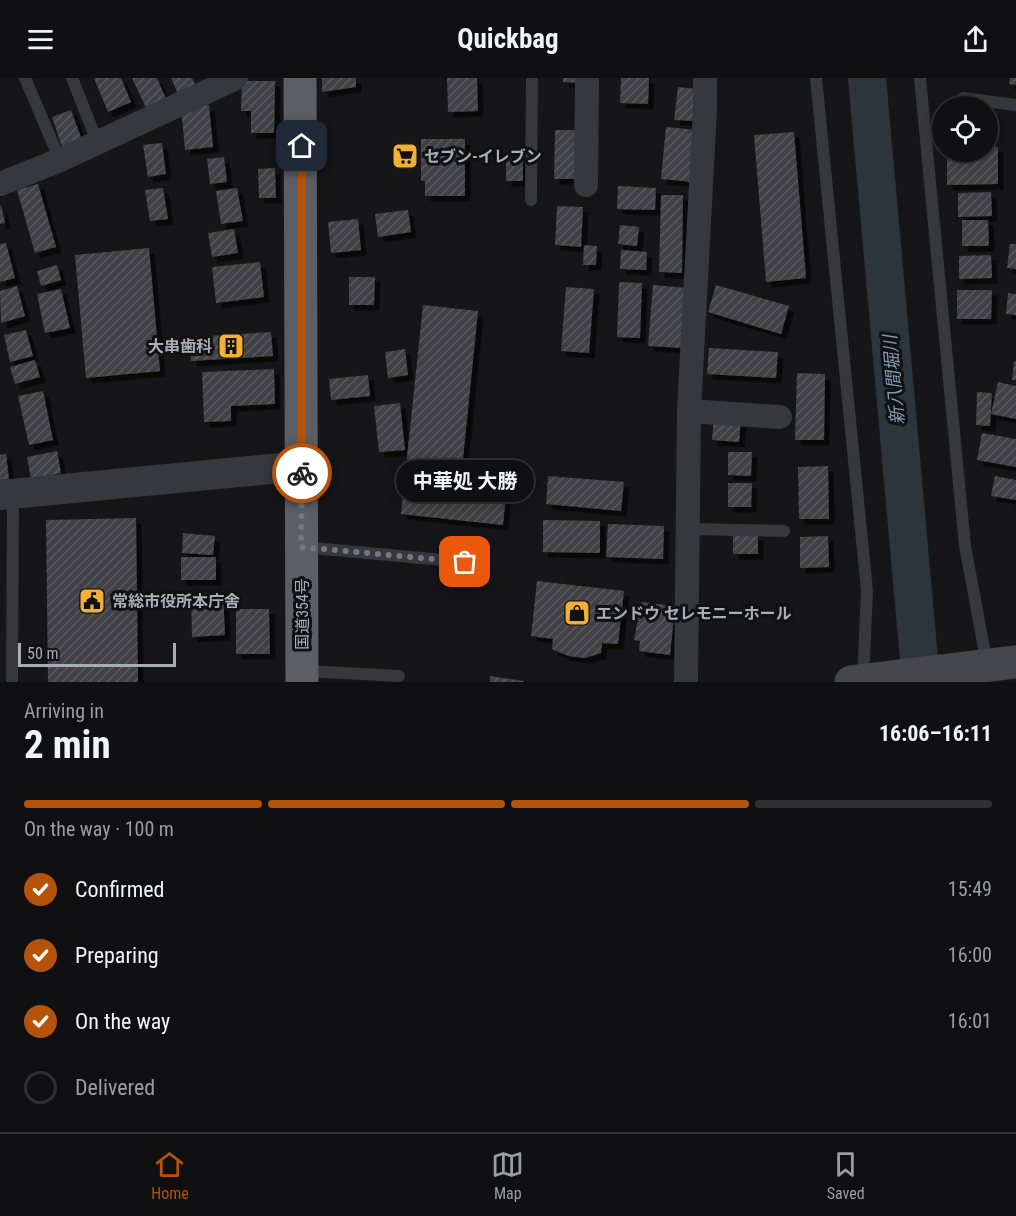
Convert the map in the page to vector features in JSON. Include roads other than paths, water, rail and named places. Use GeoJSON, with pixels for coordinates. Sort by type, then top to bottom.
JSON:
{"type":"FeatureCollection","features":[{"type":"Feature","properties":{"kind":"highway","name":"国道354号"},"geometry":{"type":"LineString","coordinates":[[300,78],[302,677]]}},
{"type":"Feature","properties":{"kind":"main road"},"geometry":{"type":"LineString","coordinates":[[864,680],[992,669]]}},
{"type":"Feature","properties":{"kind":"street"},"geometry":{"type":"LineString","coordinates":[[0,184],[60,160],[236,78]]}},
{"type":"Feature","properties":{"kind":"street"},"geometry":{"type":"LineString","coordinates":[[586,185],[587,78]]}},
{"type":"Feature","properties":{"kind":"street"},"geometry":{"type":"LineString","coordinates":[[686,682],[689,411],[705,78]]}},
{"type":"Feature","properties":{"kind":"street"},"geometry":{"type":"LineString","coordinates":[[689,411],[780,417]]}},
{"type":"Feature","properties":{"kind":"street"},"geometry":{"type":"LineString","coordinates":[[6,494],[302,466]]}},
{"type":"Feature","properties":{"kind":"lane"},"geometry":{"type":"LineString","coordinates":[[25,78],[60,160]]}},
{"type":"Feature","properties":{"kind":"lane"},"geometry":{"type":"LineString","coordinates":[[72,78],[97,141]]}},
{"type":"Feature","properties":{"kind":"lane"},"geometry":{"type":"LineString","coordinates":[[531,200],[532,78]]}},
{"type":"Feature","properties":{"kind":"lane"},"geometry":{"type":"LineString","coordinates":[[816,78],[867,591],[864,680]]}},
{"type":"Feature","properties":{"kind":"lane"},"geometry":{"type":"LineString","coordinates":[[920,78],[965,546],[992,669]]}},
{"type":"Feature","properties":{"kind":"lane"},"geometry":{"type":"LineString","coordinates":[[998,103],[1016,105]]}},
{"type":"Feature","properties":{"kind":"lane"},"geometry":{"type":"LineString","coordinates":[[6,494],[12,682]]}},
{"type":"Feature","properties":{"kind":"lane"},"geometry":{"type":"LineString","coordinates":[[686,529],[784,531]]}},
{"type":"Feature","properties":{"kind":"lane"},"geometry":{"type":"LineString","coordinates":[[301,547],[465,562]]}},
{"type":"Feature","properties":{"kind":"lane"},"geometry":{"type":"LineString","coordinates":[[302,677],[399,676]]}},
{"type":"Feature","properties":{"kind":"waterway","name":"新八間堀川"},"geometry":{"type":"LineString","coordinates":[[867,78],[921,682]]}},
{"type":"Feature","properties":{"kind":"place","name":"セブン-イレブン"},"geometry":{"type":"Point","coordinates":[405,156]}},
{"type":"Feature","properties":{"kind":"place","name":"大串歯科"},"geometry":{"type":"Point","coordinates":[231,346]}},
{"type":"Feature","properties":{"kind":"place","name":"中華処 大勝"},"geometry":{"type":"Point","coordinates":[465,562]}},
{"type":"Feature","properties":{"kind":"place","name":"常総市役所本庁舎"},"geometry":{"type":"Point","coordinates":[92,601]}},
{"type":"Feature","properties":{"kind":"place","name":"エンドウ セレモニーホール"},"geometry":{"type":"Point","coordinates":[577,613]}}]}
